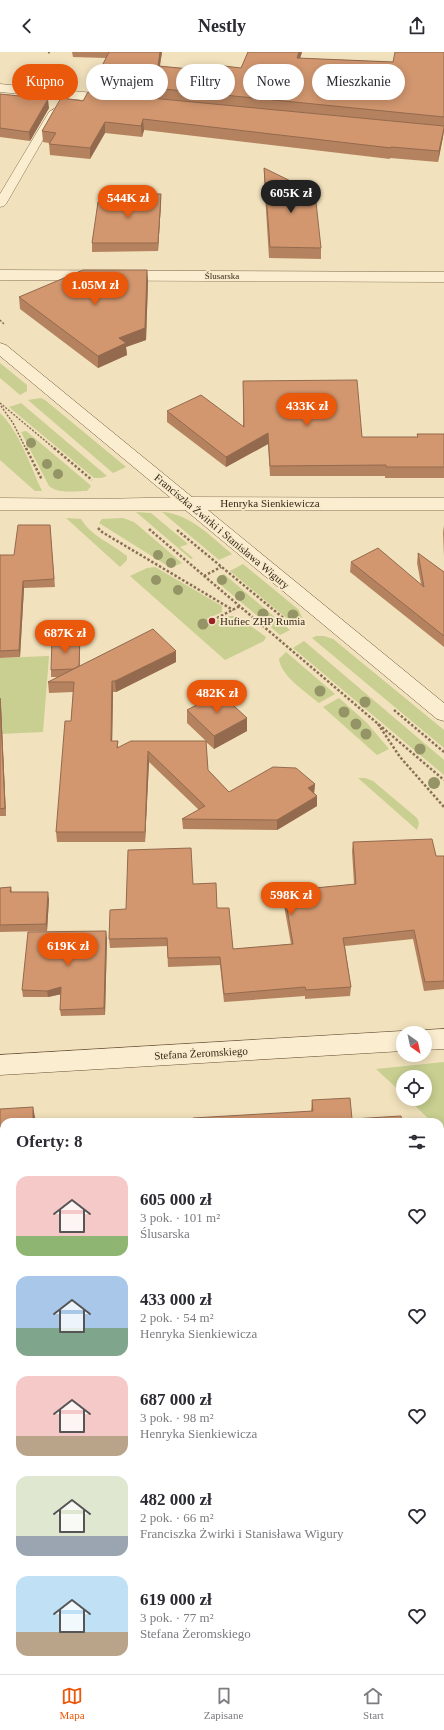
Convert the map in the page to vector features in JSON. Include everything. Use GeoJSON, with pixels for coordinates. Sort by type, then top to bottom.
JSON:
{"type":"FeatureCollection","features":[{"type":"Feature","properties":{"kind":"street"},"geometry":{"type":"LineString","coordinates":[[0,88],[12,89]]}},
{"type":"Feature","properties":{"kind":"street"},"geometry":{"type":"LineString","coordinates":[[78,96],[127,101]]}},
{"type":"Feature","properties":{"kind":"street","name":"Ślusarska"},"geometry":{"type":"LineString","coordinates":[[0,275],[444,278]]}},
{"type":"Feature","properties":{"kind":"street","name":"Franciszka Żwirki i Stanisława Wigury"},"geometry":{"type":"LineString","coordinates":[[0,348],[444,714]]}},
{"type":"Feature","properties":{"kind":"street","name":"Henryka Sienkiewicza"},"geometry":{"type":"LineString","coordinates":[[0,504],[120,504],[188,502],[444,504]]}},
{"type":"Feature","properties":{"kind":"street"},"geometry":{"type":"LineString","coordinates":[[432,1040],[444,1039]]}},
{"type":"Feature","properties":{"kind":"street","name":"Stefana Żeromskiego"},"geometry":{"type":"LineString","coordinates":[[0,1065],[396,1041]]}},
{"type":"Feature","properties":{"kind":"lane"},"geometry":{"type":"LineString","coordinates":[[0,204],[61,100]]}},
{"type":"Feature","properties":{"kind":"path"},"geometry":{"type":"LineString","coordinates":[[0,404],[12,420],[26,452],[43,482]]}},
{"type":"Feature","properties":{"kind":"path"},"geometry":{"type":"LineString","coordinates":[[0,404],[120,504],[444,780]]}},
{"type":"Feature","properties":{"kind":"path"},"geometry":{"type":"LineString","coordinates":[[97,526],[102,532],[233,610]]}},
{"type":"Feature","properties":{"kind":"path"},"geometry":{"type":"LineString","coordinates":[[217,618],[240,606]]}},
{"type":"Feature","properties":{"kind":"path"},"geometry":{"type":"LineString","coordinates":[[376,722],[392,746],[444,807]]}},
{"type":"Feature","properties":{"kind":"green space"},"geometry":{"type":"Polygon","coordinates":[[[0,363],[27,385],[27,391],[20,395],[0,378],[0,363]]]}},
{"type":"Feature","properties":{"kind":"green space"},"geometry":{"type":"Polygon","coordinates":[[[41,398],[126,467],[113,473],[28,400],[41,398]]]}},
{"type":"Feature","properties":{"kind":"green space"},"geometry":{"type":"Polygon","coordinates":[[[21,403],[107,476],[94,478],[9,407],[21,403]]]}},
{"type":"Feature","properties":{"kind":"green space"},"geometry":{"type":"Polygon","coordinates":[[[0,413],[19,439],[42,491],[35,491],[0,460],[0,413]]]}},
{"type":"Feature","properties":{"kind":"green space"},"geometry":{"type":"Polygon","coordinates":[[[26,431],[89,484],[91,486],[87,491],[62,491],[53,489],[49,486],[21,432],[26,431]]]}},
{"type":"Feature","properties":{"kind":"green space"},"geometry":{"type":"Polygon","coordinates":[[[136,512],[151,513],[188,544],[180,547],[193,558],[191,559],[136,512]]]}},
{"type":"Feature","properties":{"kind":"green space"},"geometry":{"type":"Polygon","coordinates":[[[162,512],[182,517],[200,527],[232,554],[219,560],[162,512]]]}},
{"type":"Feature","properties":{"kind":"green space"},"geometry":{"type":"Polygon","coordinates":[[[66,518],[81,519],[91,531],[127,556],[127,560],[120,567],[66,518]]]}},
{"type":"Feature","properties":{"kind":"green space"},"geometry":{"type":"Polygon","coordinates":[[[123,518],[134,522],[182,563],[171,568],[99,523],[102,519],[123,518]]]}},
{"type":"Feature","properties":{"kind":"green space"},"geometry":{"type":"Polygon","coordinates":[[[243,564],[299,610],[303,620],[296,626],[230,571],[243,564]]]}},
{"type":"Feature","properties":{"kind":"green space"},"geometry":{"type":"Polygon","coordinates":[[[155,567],[222,606],[222,612],[207,619],[211,623],[226,616],[237,616],[266,637],[264,641],[225,660],[130,576],[147,568],[155,567]]]}},
{"type":"Feature","properties":{"kind":"green space"},"geometry":{"type":"Polygon","coordinates":[[[224,574],[290,630],[280,635],[216,581],[217,578],[224,574]]]}},
{"type":"Feature","properties":{"kind":"green space"},"geometry":{"type":"Polygon","coordinates":[[[316,636],[324,636],[333,639],[444,730],[444,748],[312,638],[316,636]]]}},
{"type":"Feature","properties":{"kind":"green space"},"geometry":{"type":"Polygon","coordinates":[[[304,641],[444,760],[444,775],[293,648],[304,641]]]}},
{"type":"Feature","properties":{"kind":"green space"},"geometry":{"type":"Polygon","coordinates":[[[286,652],[335,694],[319,703],[301,689],[284,672],[281,665],[279,659],[286,652]]]}},
{"type":"Feature","properties":{"kind":"green space"},"geometry":{"type":"Polygon","coordinates":[[[49,656],[43,732],[0,734],[0,658],[49,656]]]}},
{"type":"Feature","properties":{"kind":"green space"},"geometry":{"type":"Polygon","coordinates":[[[339,698],[367,723],[389,749],[377,755],[323,707],[339,698]]]}},
{"type":"Feature","properties":{"kind":"green space"},"geometry":{"type":"Polygon","coordinates":[[[358,778],[365,778],[373,781],[417,818],[419,823],[417,830],[358,778]]]}},
{"type":"Feature","properties":{"kind":"green space"},"geometry":{"type":"Polygon","coordinates":[[[444,1062],[444,1118],[428,1118],[415,1106],[432,1106],[432,1070],[396,1070],[396,1088],[376,1069],[444,1062]]]}},
{"type":"Feature","properties":{"kind":"building"},"geometry":{"type":"Polygon","coordinates":[[[109,52],[160,52],[158,64],[103,64],[109,52]]]}},
{"type":"Feature","properties":{"kind":"building"},"geometry":{"type":"Polygon","coordinates":[[[248,52],[299,52],[297,58],[393,62],[395,52],[444,52],[444,117],[274,100],[304,100],[304,64],[243,64],[243,97],[235,96],[235,67],[241,68],[248,52]]]}},
{"type":"Feature","properties":{"kind":"building"},"geometry":{"type":"Polygon","coordinates":[[[168,67],[176,68],[176,90],[168,89],[168,67]]]}},
{"type":"Feature","properties":{"kind":"building"},"geometry":{"type":"Polygon","coordinates":[[[0,94],[12,95],[12,100],[47,100],[29,132],[0,128],[0,94]]]}},
{"type":"Feature","properties":{"kind":"building"},"geometry":{"type":"Polygon","coordinates":[[[86,96],[86,100],[168,100],[444,126],[444,128],[439,151],[391,148],[143,119],[141,126],[105,122],[90,148],[49,144],[56,133],[42,131],[60,100],[83,101],[86,96]]]}},
{"type":"Feature","properties":{"kind":"building"},"geometry":{"type":"Polygon","coordinates":[[[264,168],[315,193],[321,248],[270,247],[264,168]]]}},
{"type":"Feature","properties":{"kind":"building"},"geometry":{"type":"Polygon","coordinates":[[[103,193],[161,194],[158,243],[92,243],[98,202],[102,200],[103,193]]]}},
{"type":"Feature","properties":{"kind":"building"},"geometry":{"type":"Polygon","coordinates":[[[83,270],[147,270],[145,328],[119,338],[126,343],[98,356],[19,297],[83,270]]]}},
{"type":"Feature","properties":{"kind":"building"},"geometry":{"type":"Polygon","coordinates":[[[357,380],[362,437],[418,437],[417,434],[444,434],[444,467],[386,467],[386,465],[270,466],[268,433],[226,457],[167,411],[201,395],[244,427],[243,381],[357,380]]]}},
{"type":"Feature","properties":{"kind":"building"},"geometry":{"type":"Polygon","coordinates":[[[18,525],[50,525],[54,579],[23,581],[19,650],[0,651],[0,555],[14,555],[18,525]]]}},
{"type":"Feature","properties":{"kind":"building"},"geometry":{"type":"Polygon","coordinates":[[[378,548],[424,587],[418,553],[444,572],[444,636],[351,562],[378,548]]]}},
{"type":"Feature","properties":{"kind":"building"},"geometry":{"type":"Polygon","coordinates":[[[153,629],[176,651],[115,681],[112,681],[111,741],[118,741],[117,748],[131,741],[206,741],[208,770],[229,792],[273,767],[296,768],[315,784],[308,788],[317,796],[277,820],[182,819],[205,806],[148,751],[145,832],[56,832],[65,721],[71,721],[74,682],[48,682],[153,629]]]}},
{"type":"Feature","properties":{"kind":"building"},"geometry":{"type":"Polygon","coordinates":[[[52,638],[80,638],[79,666],[73,669],[51,670],[52,638]]]}},
{"type":"Feature","properties":{"kind":"building"},"geometry":{"type":"Polygon","coordinates":[[[220,693],[247,718],[214,736],[187,710],[220,693]]]}},
{"type":"Feature","properties":{"kind":"building"},"geometry":{"type":"Polygon","coordinates":[[[0,698],[5,808],[0,809],[0,698]]]}},
{"type":"Feature","properties":{"kind":"building"},"geometry":{"type":"Polygon","coordinates":[[[432,839],[436,856],[444,856],[444,981],[425,982],[414,930],[343,938],[351,987],[306,990],[305,987],[224,994],[220,957],[168,958],[167,938],[109,939],[110,910],[126,909],[128,850],[191,848],[193,884],[216,883],[217,908],[229,908],[233,949],[293,944],[284,891],[356,884],[353,842],[432,839]]]}},
{"type":"Feature","properties":{"kind":"building"},"geometry":{"type":"Polygon","coordinates":[[[11,887],[10,892],[48,892],[46,924],[0,925],[0,888],[11,887]]]}},
{"type":"Feature","properties":{"kind":"building"},"geometry":{"type":"Polygon","coordinates":[[[106,931],[104,1008],[60,1010],[61,987],[47,991],[22,990],[28,932],[106,931]]]}},
{"type":"Feature","properties":{"kind":"building"},"geometry":{"type":"Polygon","coordinates":[[[350,1098],[352,1118],[193,1118],[313,1111],[312,1100],[350,1098]]]}},
{"type":"Feature","properties":{"kind":"building"},"geometry":{"type":"Polygon","coordinates":[[[33,1107],[33,1118],[0,1118],[0,1109],[33,1107]]]}},
{"type":"Feature","properties":{"kind":"building"},"geometry":{"type":"Polygon","coordinates":[[[401,1116],[401,1118],[368,1118],[401,1116]]]}},
{"type":"Feature","properties":{"kind":"place","name":"Hufiec ZHP Rumia"},"geometry":{"type":"Point","coordinates":[212,621]}}]}
